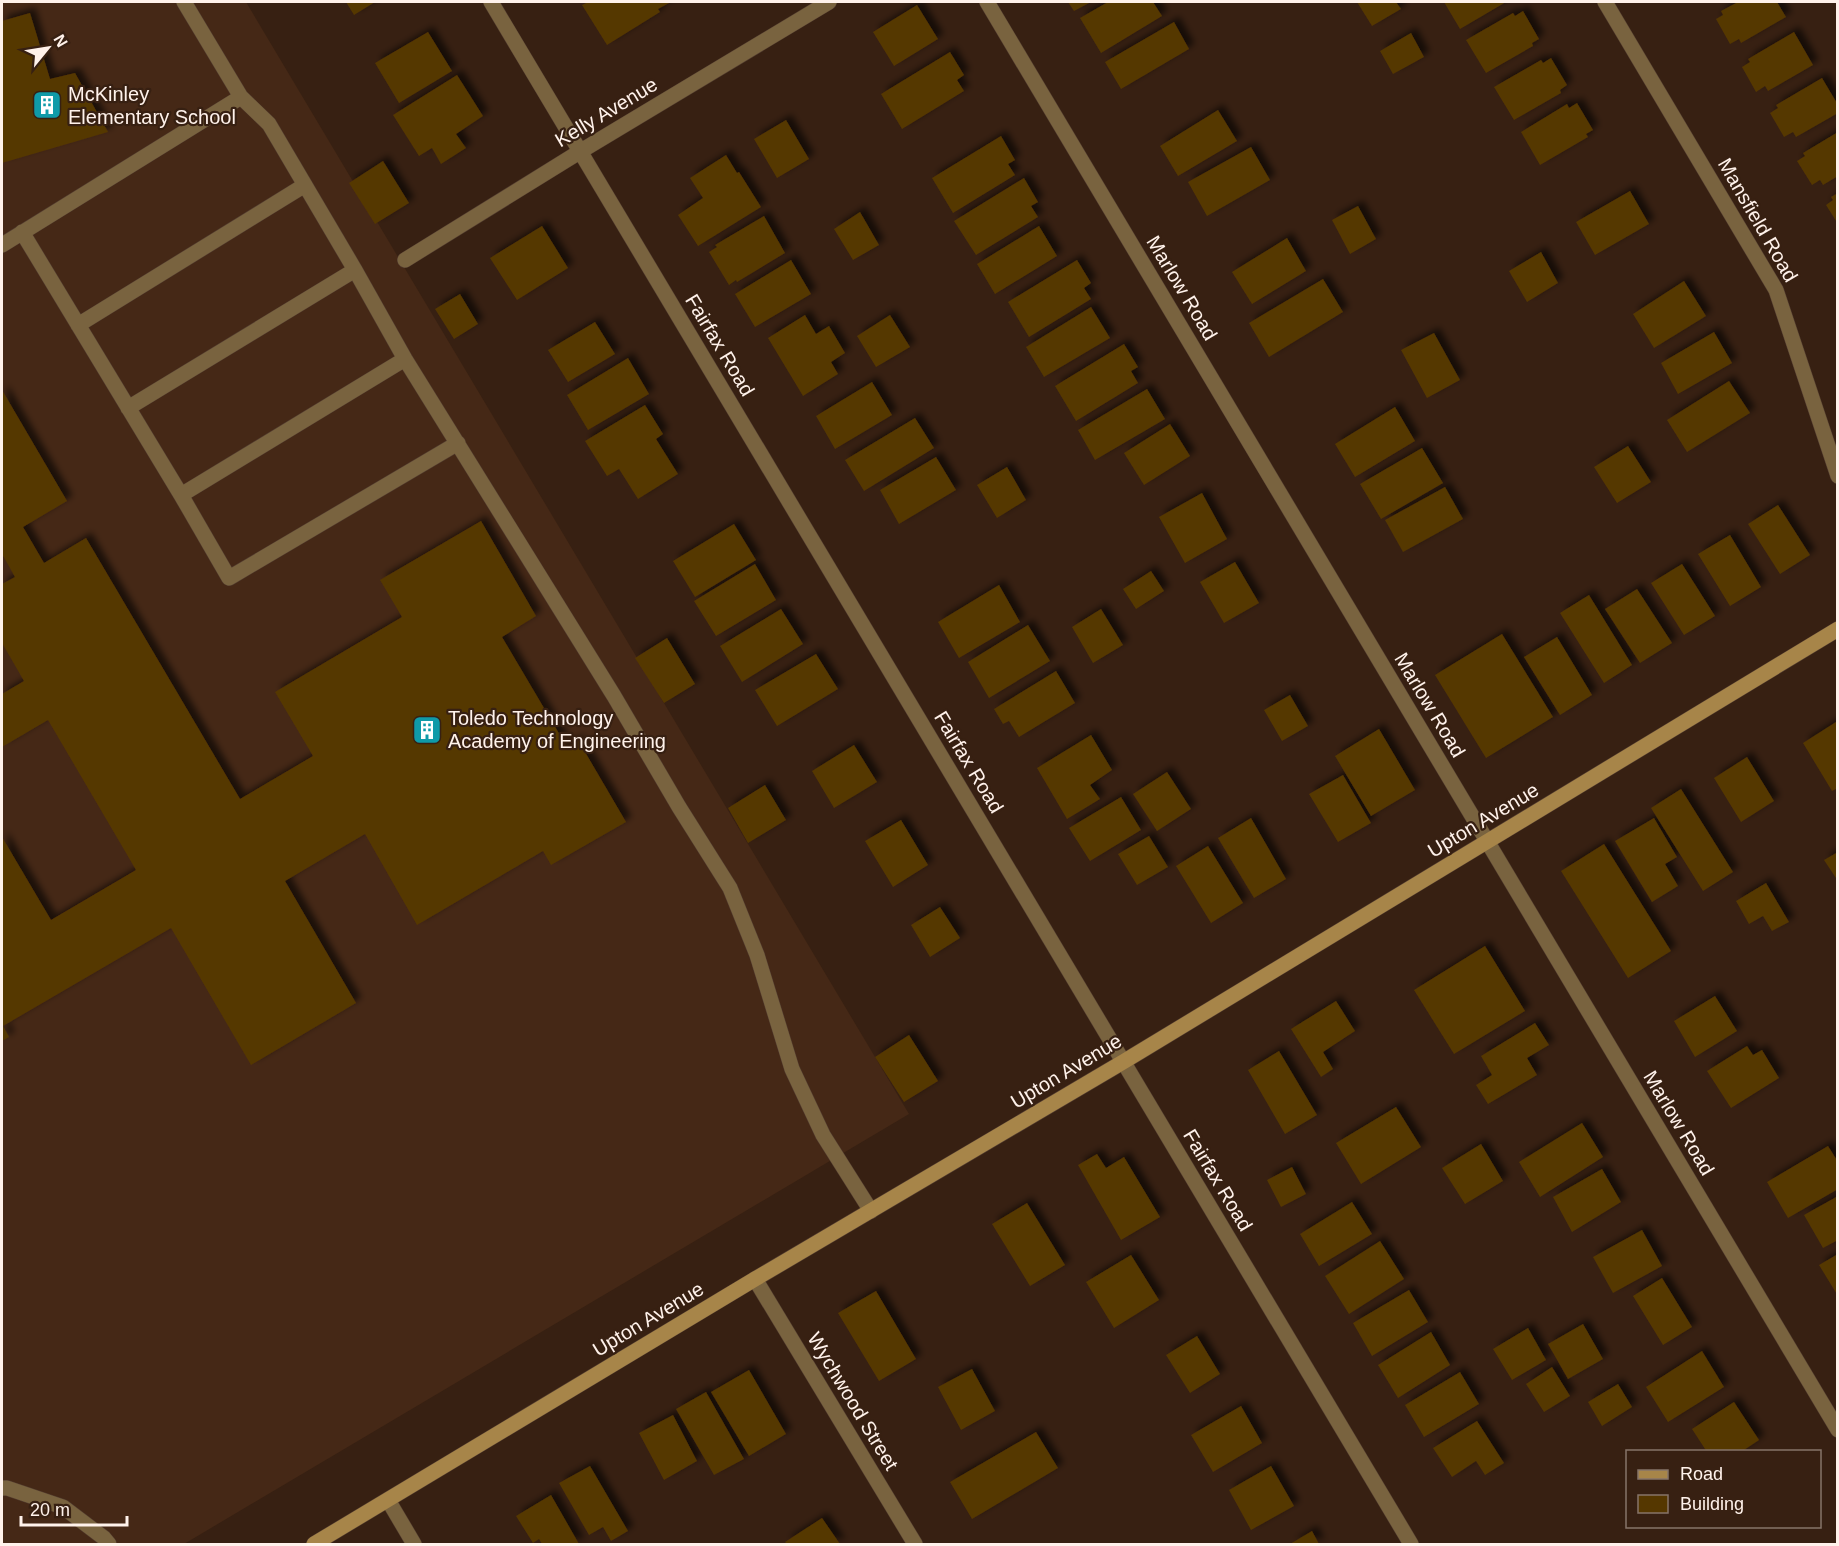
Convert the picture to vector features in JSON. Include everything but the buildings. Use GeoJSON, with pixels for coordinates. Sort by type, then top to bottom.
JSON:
{"type":"FeatureCollection","features":[{"type":"Feature","properties":{"kind":"street"},"geometry":{"type":"LineString","coordinates":[[184,2],[241,97],[269,124],[356,270],[405,359],[730,888],[757,956],[792,1070],[823,1136],[871,1211]]}},
{"type":"Feature","properties":{"kind":"street","name":"Fairfax Road"},"geometry":{"type":"LineString","coordinates":[[491,2],[1411,1545]]}},
{"type":"Feature","properties":{"kind":"street","name":"Kelly Avenue"},"geometry":{"type":"LineString","coordinates":[[405,260],[580,151],[829,2]]}},
{"type":"Feature","properties":{"kind":"street","name":"Marlow Road"},"geometry":{"type":"LineString","coordinates":[[987,2],[1838,1430]]}},
{"type":"Feature","properties":{"kind":"street","name":"Mansfield Road"},"geometry":{"type":"LineString","coordinates":[[1605,2],[1776,290],[1838,476]]}},
{"type":"Feature","properties":{"kind":"street"},"geometry":{"type":"LineString","coordinates":[[2,245],[241,97]]}},
{"type":"Feature","properties":{"kind":"street"},"geometry":{"type":"LineString","coordinates":[[78,325],[305,185]]}},
{"type":"Feature","properties":{"kind":"street"},"geometry":{"type":"LineString","coordinates":[[22,232],[229,578],[458,443]]}},
{"type":"Feature","properties":{"kind":"street"},"geometry":{"type":"LineString","coordinates":[[128,408],[356,270]]}},
{"type":"Feature","properties":{"kind":"street"},"geometry":{"type":"LineString","coordinates":[[181,495],[405,359]]}},
{"type":"Feature","properties":{"kind":"street","name":"Upton Avenue"},"geometry":{"type":"LineString","coordinates":[[314,1545],[756,1279],[1123,1062],[1838,629]]}},
{"type":"Feature","properties":{"kind":"street","name":"Wychwood Street"},"geometry":{"type":"LineString","coordinates":[[756,1279],[915,1545]]}},
{"type":"Feature","properties":{"kind":"street"},"geometry":{"type":"LineString","coordinates":[[2,1488],[63,1507],[105,1538],[109,1545]]}},
{"type":"Feature","properties":{"kind":"street"},"geometry":{"type":"LineString","coordinates":[[388,1500],[414,1545]]}},
{"type":"Feature","properties":{"kind":"shaded area"},"geometry":{"type":"Polygon","coordinates":[[[2,2],[246,2],[909,1114],[184,1544],[2,1544],[2,2]]]}},
{"type":"Feature","properties":{"kind":"place","name":"McKinley Elementary School"},"geometry":{"type":"Point","coordinates":[47,105]}},
{"type":"Feature","properties":{"kind":"place","name":"Toledo Technology Academy of Engineering"},"geometry":{"type":"Point","coordinates":[427,730]}}]}
